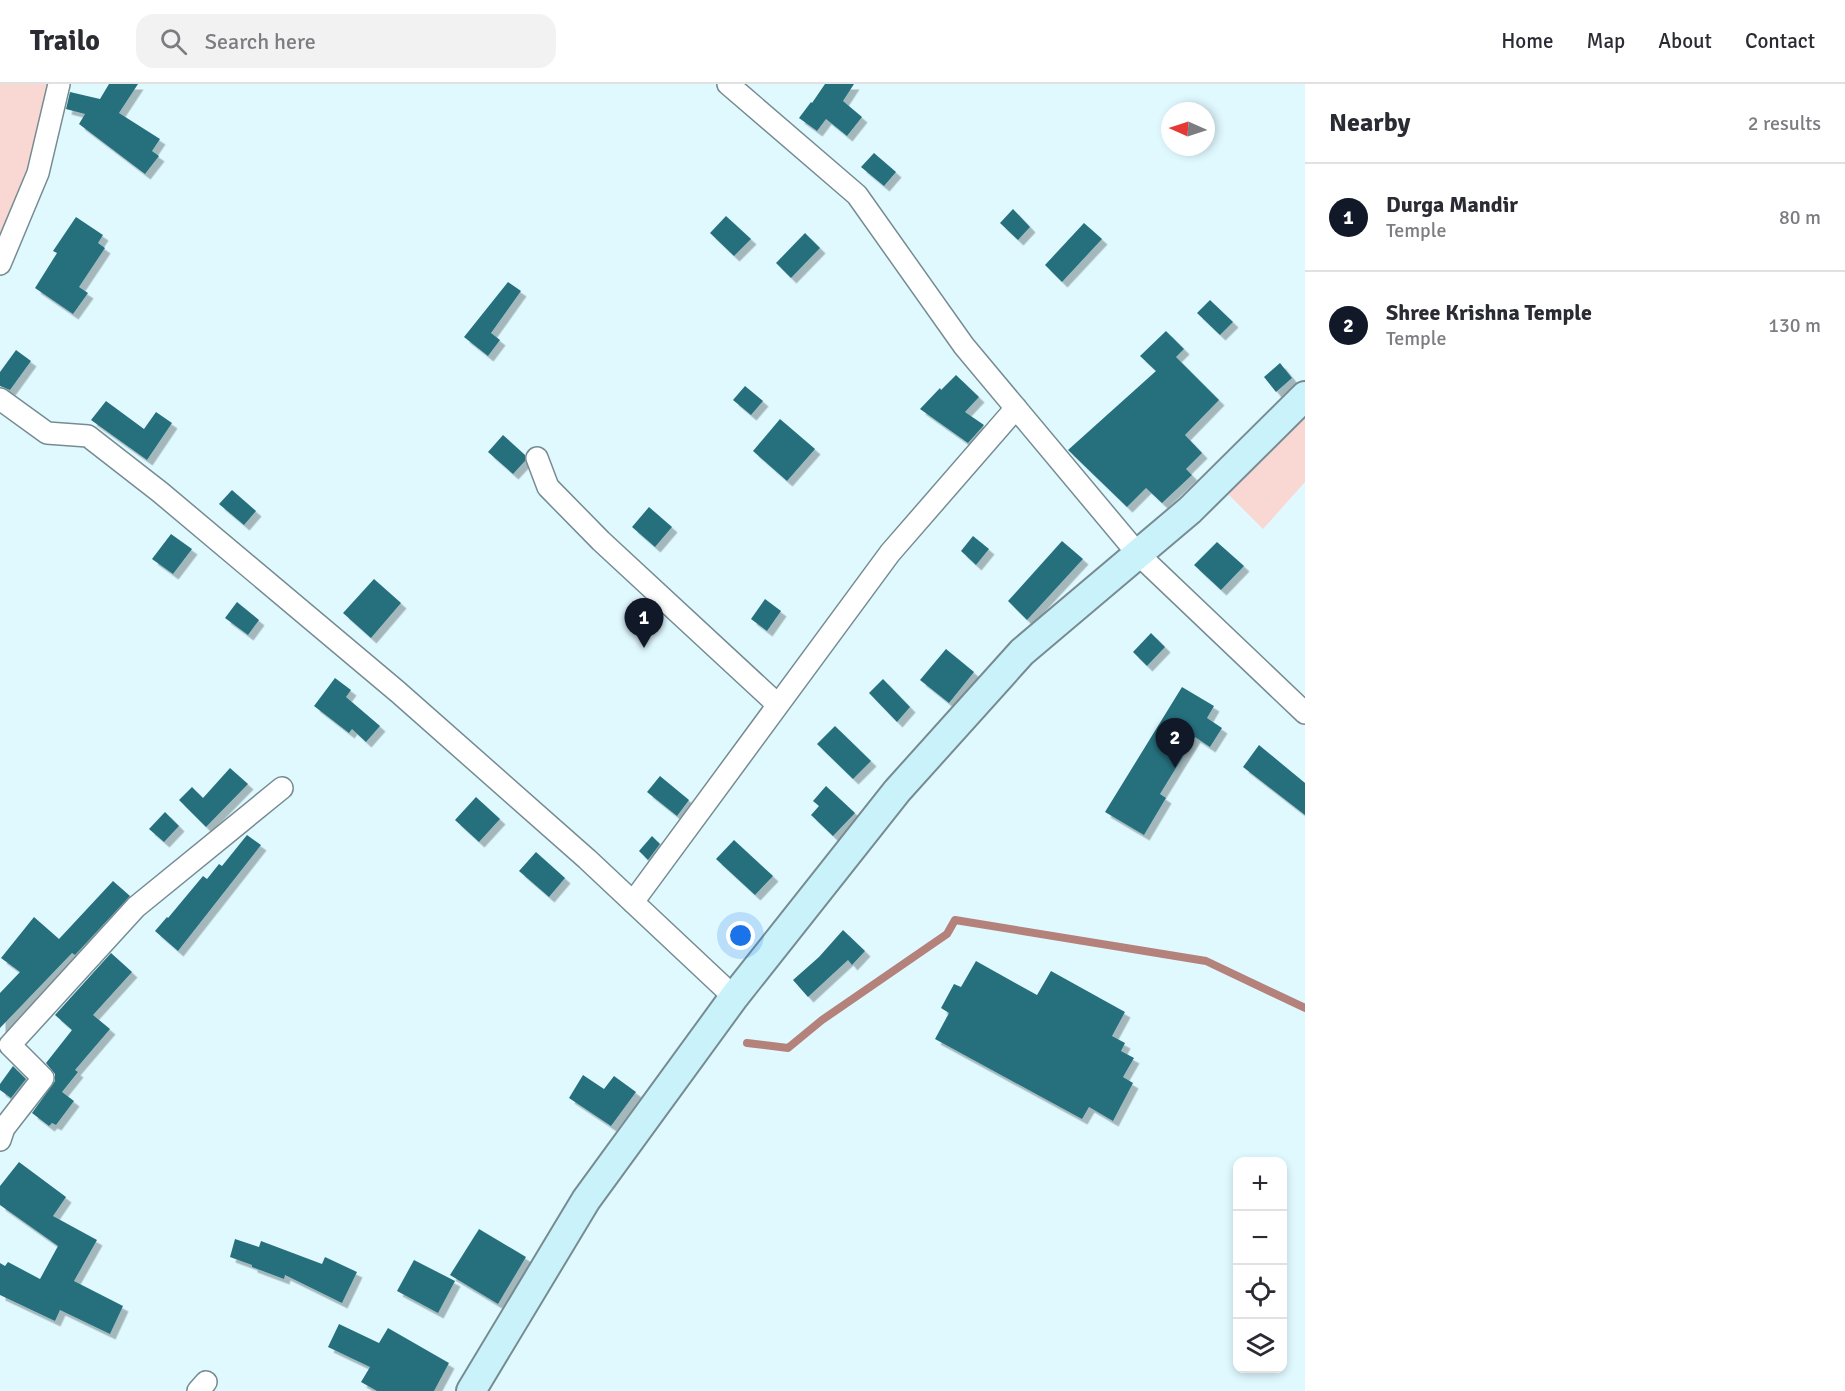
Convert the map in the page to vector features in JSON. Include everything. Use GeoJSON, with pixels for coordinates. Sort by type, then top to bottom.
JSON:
{"type":"FeatureCollection","features":[{"type":"Feature","properties":{"kind":"main road"},"geometry":{"type":"LineString","coordinates":[[471,1391],[586,1200],[734,997],[897,791],[1022,652],[1190,510],[1305,396]]}},
{"type":"Feature","properties":{"kind":"street"},"geometry":{"type":"LineString","coordinates":[[0,264],[38,173],[59,84]]}},
{"type":"Feature","properties":{"kind":"street"},"geometry":{"type":"LineString","coordinates":[[728,84],[857,195],[964,346],[1138,554],[1305,712]]}},
{"type":"Feature","properties":{"kind":"street"},"geometry":{"type":"LineString","coordinates":[[0,399],[46,434],[88,436],[160,492],[398,692],[587,858],[734,997]]}},
{"type":"Feature","properties":{"kind":"street"},"geometry":{"type":"LineString","coordinates":[[633,902],[890,553],[1016,408]]}},
{"type":"Feature","properties":{"kind":"street"},"geometry":{"type":"LineString","coordinates":[[537,458],[548,487],[622,563],[777,704]]}},
{"type":"Feature","properties":{"kind":"street"},"geometry":{"type":"LineString","coordinates":[[0,1140],[4,1128],[43,1078],[10,1045],[136,907],[282,788]]}},
{"type":"Feature","properties":{"kind":"shaded area"},"geometry":{"type":"Polygon","coordinates":[[[0,84],[59,84],[0,264],[0,84]]]}},
{"type":"Feature","properties":{"kind":"shaded area"},"geometry":{"type":"Polygon","coordinates":[[[1305,396],[1305,482],[1263,529],[1217,483],[1305,396]]]}},
{"type":"Feature","properties":{"kind":"building"},"geometry":{"type":"Polygon","coordinates":[[[109,84],[138,84],[119,113],[160,139],[152,151],[159,156],[145,174],[79,124],[85,114],[66,109],[70,92],[100,99],[109,84]]]}},
{"type":"Feature","properties":{"kind":"building"},"geometry":{"type":"Polygon","coordinates":[[[825,84],[854,84],[843,101],[862,117],[847,136],[826,119],[817,131],[799,118],[825,84]]]}},
{"type":"Feature","properties":{"kind":"building"},"geometry":{"type":"Polygon","coordinates":[[[874,153],[896,172],[884,186],[861,167],[874,153]]]}},
{"type":"Feature","properties":{"kind":"building"},"geometry":{"type":"Polygon","coordinates":[[[1013,209],[1030,227],[1018,240],[1000,223],[1013,209]]]}},
{"type":"Feature","properties":{"kind":"building"},"geometry":{"type":"Polygon","coordinates":[[[726,216],[751,239],[734,256],[710,233],[726,216]]]}},
{"type":"Feature","properties":{"kind":"building"},"geometry":{"type":"Polygon","coordinates":[[[76,217],[103,235],[98,243],[105,248],[79,287],[88,293],[73,314],[35,288],[57,253],[53,251],[76,217]]]}},
{"type":"Feature","properties":{"kind":"building"},"geometry":{"type":"Polygon","coordinates":[[[1084,223],[1102,239],[1062,282],[1045,265],[1084,223]]]}},
{"type":"Feature","properties":{"kind":"building"},"geometry":{"type":"Polygon","coordinates":[[[805,233],[820,248],[791,278],[776,263],[805,233]]]}},
{"type":"Feature","properties":{"kind":"building"},"geometry":{"type":"Polygon","coordinates":[[[508,282],[521,291],[491,333],[500,340],[488,356],[464,337],[508,282]]]}},
{"type":"Feature","properties":{"kind":"building"},"geometry":{"type":"Polygon","coordinates":[[[1210,300],[1233,322],[1220,335],[1197,313],[1210,300]]]}},
{"type":"Feature","properties":{"kind":"building"},"geometry":{"type":"Polygon","coordinates":[[[1166,331],[1184,349],[1176,357],[1219,400],[1185,435],[1202,453],[1186,469],[1192,475],[1162,503],[1146,488],[1127,507],[1068,450],[1156,371],[1140,356],[1166,331]]]}},
{"type":"Feature","properties":{"kind":"building"},"geometry":{"type":"Polygon","coordinates":[[[16,350],[31,361],[10,390],[0,386],[0,372],[16,350]]]}},
{"type":"Feature","properties":{"kind":"building"},"geometry":{"type":"Polygon","coordinates":[[[1280,363],[1292,378],[1276,392],[1264,377],[1280,363]]]}},
{"type":"Feature","properties":{"kind":"building"},"geometry":{"type":"Polygon","coordinates":[[[956,375],[979,397],[965,412],[984,425],[968,443],[920,409],[956,375]]]}},
{"type":"Feature","properties":{"kind":"building"},"geometry":{"type":"Polygon","coordinates":[[[745,386],[763,401],[751,415],[733,400],[745,386]]]}},
{"type":"Feature","properties":{"kind":"building"},"geometry":{"type":"Polygon","coordinates":[[[106,401],[144,429],[156,412],[172,423],[147,460],[91,420],[106,401]]]}},
{"type":"Feature","properties":{"kind":"building"},"geometry":{"type":"Polygon","coordinates":[[[780,419],[815,449],[787,481],[753,451],[780,419]]]}},
{"type":"Feature","properties":{"kind":"building"},"geometry":{"type":"Polygon","coordinates":[[[503,435],[525,455],[525,461],[513,474],[488,452],[503,435]]]}},
{"type":"Feature","properties":{"kind":"building"},"geometry":{"type":"Polygon","coordinates":[[[232,490],[256,511],[244,525],[219,504],[232,490]]]}},
{"type":"Feature","properties":{"kind":"building"},"geometry":{"type":"Polygon","coordinates":[[[649,507],[672,527],[655,547],[632,527],[649,507]]]}},
{"type":"Feature","properties":{"kind":"building"},"geometry":{"type":"Polygon","coordinates":[[[171,534],[192,549],[173,574],[152,559],[171,534]]]}},
{"type":"Feature","properties":{"kind":"building"},"geometry":{"type":"Polygon","coordinates":[[[973,536],[989,549],[976,565],[961,551],[973,536]]]}},
{"type":"Feature","properties":{"kind":"building"},"geometry":{"type":"Polygon","coordinates":[[[1062,541],[1083,559],[1027,620],[1008,601],[1062,541]]]}},
{"type":"Feature","properties":{"kind":"building"},"geometry":{"type":"Polygon","coordinates":[[[1217,542],[1244,566],[1221,590],[1194,565],[1217,542]]]}},
{"type":"Feature","properties":{"kind":"building"},"geometry":{"type":"Polygon","coordinates":[[[374,579],[401,603],[371,638],[343,613],[374,579]]]}},
{"type":"Feature","properties":{"kind":"building"},"geometry":{"type":"Polygon","coordinates":[[[765,599],[781,611],[767,631],[751,619],[765,599]]]}},
{"type":"Feature","properties":{"kind":"building"},"geometry":{"type":"Polygon","coordinates":[[[237,602],[259,620],[248,635],[225,618],[237,602]]]}},
{"type":"Feature","properties":{"kind":"building"},"geometry":{"type":"Polygon","coordinates":[[[1151,633],[1165,647],[1147,666],[1133,652],[1151,633]]]}},
{"type":"Feature","properties":{"kind":"building"},"geometry":{"type":"Polygon","coordinates":[[[946,649],[974,672],[949,703],[920,680],[946,649]]]}},
{"type":"Feature","properties":{"kind":"building"},"geometry":{"type":"Polygon","coordinates":[[[335,678],[351,690],[346,697],[380,726],[366,742],[352,729],[349,733],[314,706],[335,678]]]}},
{"type":"Feature","properties":{"kind":"building"},"geometry":{"type":"Polygon","coordinates":[[[883,679],[910,707],[897,722],[869,693],[883,679]]]}},
{"type":"Feature","properties":{"kind":"building"},"geometry":{"type":"Polygon","coordinates":[[[1182,687],[1214,706],[1207,718],[1222,728],[1210,747],[1195,737],[1160,794],[1166,798],[1144,835],[1105,812],[1182,687]]]}},
{"type":"Feature","properties":{"kind":"building"},"geometry":{"type":"Polygon","coordinates":[[[835,726],[871,761],[853,779],[817,744],[835,726]]]}},
{"type":"Feature","properties":{"kind":"building"},"geometry":{"type":"Polygon","coordinates":[[[1259,745],[1305,783],[1305,815],[1243,767],[1259,745]]]}},
{"type":"Feature","properties":{"kind":"building"},"geometry":{"type":"Polygon","coordinates":[[[230,768],[248,784],[206,827],[179,800],[192,787],[203,798],[230,768]]]}},
{"type":"Feature","properties":{"kind":"building"},"geometry":{"type":"Polygon","coordinates":[[[660,776],[689,800],[677,816],[647,792],[660,776]]]}},
{"type":"Feature","properties":{"kind":"building"},"geometry":{"type":"Polygon","coordinates":[[[826,786],[855,813],[833,836],[811,815],[819,806],[813,801],[826,786]]]}},
{"type":"Feature","properties":{"kind":"building"},"geometry":{"type":"Polygon","coordinates":[[[476,797],[500,819],[479,842],[455,820],[476,797]]]}},
{"type":"Feature","properties":{"kind":"building"},"geometry":{"type":"Polygon","coordinates":[[[165,812],[179,826],[164,842],[149,829],[165,812]]]}},
{"type":"Feature","properties":{"kind":"building"},"geometry":{"type":"Polygon","coordinates":[[[247,835],[261,845],[178,951],[155,931],[203,876],[207,879],[219,864],[222,866],[247,835]]]}},
{"type":"Feature","properties":{"kind":"building"},"geometry":{"type":"Polygon","coordinates":[[[652,836],[660,844],[648,860],[639,851],[652,836]]]}},
{"type":"Feature","properties":{"kind":"building"},"geometry":{"type":"Polygon","coordinates":[[[734,840],[773,876],[755,895],[716,859],[734,840]]]}},
{"type":"Feature","properties":{"kind":"building"},"geometry":{"type":"Polygon","coordinates":[[[536,852],[565,878],[549,897],[519,871],[536,852]]]}},
{"type":"Feature","properties":{"kind":"building"},"geometry":{"type":"Polygon","coordinates":[[[113,881],[130,896],[75,955],[72,953],[0,1028],[0,993],[20,972],[1,958],[34,917],[59,939],[113,881]]]}},
{"type":"Feature","properties":{"kind":"building"},"geometry":{"type":"Polygon","coordinates":[[[843,930],[865,951],[852,965],[848,960],[808,997],[793,980],[819,957],[843,930]]]}},
{"type":"Feature","properties":{"kind":"building"},"geometry":{"type":"Polygon","coordinates":[[[111,953],[132,972],[93,1015],[110,1029],[75,1070],[78,1072],[62,1092],[74,1101],[56,1125],[52,1123],[49,1126],[32,1113],[55,1081],[55,1074],[46,1063],[72,1030],[55,1015],[111,953]]]}},
{"type":"Feature","properties":{"kind":"building"},"geometry":{"type":"Polygon","coordinates":[[[976,961],[1037,995],[1051,971],[1125,1012],[1112,1036],[1125,1043],[1121,1051],[1134,1058],[1123,1077],[1133,1083],[1113,1121],[1089,1107],[1082,1119],[935,1039],[949,1013],[941,1008],[954,984],[961,987],[976,961]]]}},
{"type":"Feature","properties":{"kind":"building"},"geometry":{"type":"Polygon","coordinates":[[[13,1066],[26,1079],[11,1098],[0,1090],[0,1084],[13,1066]]]}},
{"type":"Feature","properties":{"kind":"building"},"geometry":{"type":"Polygon","coordinates":[[[583,1075],[604,1089],[614,1076],[636,1092],[611,1126],[569,1098],[583,1075]]]}},
{"type":"Feature","properties":{"kind":"building"},"geometry":{"type":"Polygon","coordinates":[[[19,1162],[66,1197],[53,1216],[97,1240],[74,1281],[123,1306],[110,1334],[60,1310],[55,1321],[0,1295],[0,1263],[5,1266],[8,1262],[40,1279],[58,1246],[0,1205],[0,1186],[19,1162]]]}},
{"type":"Feature","properties":{"kind":"building"},"geometry":{"type":"Polygon","coordinates":[[[479,1229],[526,1257],[498,1304],[450,1275],[479,1229]]]}},
{"type":"Feature","properties":{"kind":"building"},"geometry":{"type":"Polygon","coordinates":[[[235,1239],[259,1247],[261,1241],[322,1264],[325,1257],[357,1272],[342,1303],[285,1275],[284,1279],[230,1257],[235,1239]]]}},
{"type":"Feature","properties":{"kind":"building"},"geometry":{"type":"Polygon","coordinates":[[[414,1260],[455,1281],[438,1313],[397,1291],[414,1260]]]}},
{"type":"Feature","properties":{"kind":"building"},"geometry":{"type":"Polygon","coordinates":[[[339,1324],[379,1343],[388,1328],[449,1363],[434,1391],[377,1391],[361,1382],[370,1367],[328,1347],[339,1324]]]}},
{"type":"Feature","properties":{"kind":"waterway"},"geometry":{"type":"LineString","coordinates":[[747,1043],[788,1048],[822,1020],[947,934],[955,920],[1206,961],[1305,1008]]}},
{"type":"Feature","properties":{"kind":"place","name":"Durga Mandir"},"geometry":{"type":"Point","coordinates":[644,648]}},
{"type":"Feature","properties":{"kind":"place","name":"Shree Krishna Temple"},"geometry":{"type":"Point","coordinates":[1175,768]}}]}
